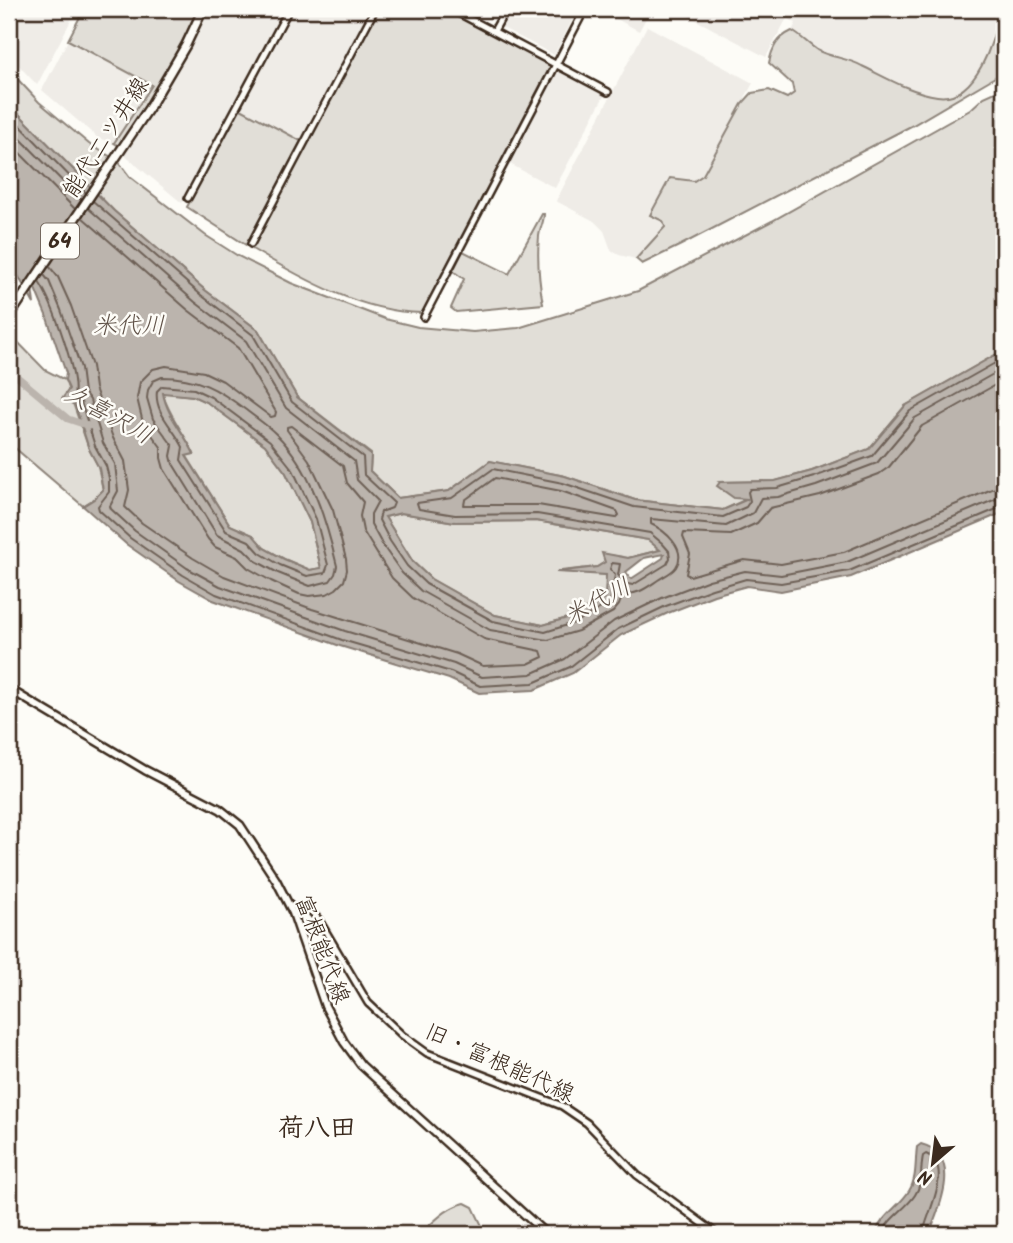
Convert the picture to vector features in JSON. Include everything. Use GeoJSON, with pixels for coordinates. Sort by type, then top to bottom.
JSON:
{"type":"FeatureCollection","features":[{"type":"Feature","properties":{"kind":"main road","name":"能代二ツ井線"},"geometry":{"type":"LineString","coordinates":[[9,317],[161,89],[203,9]]}},
{"type":"Feature","properties":{"kind":"main road","name":"富根能代線"},"geometry":{"type":"LineString","coordinates":[[9,689],[145,770],[230,816],[240,825],[293,913],[325,1006],[344,1042],[361,1065],[546,1234]]}},
{"type":"Feature","properties":{"kind":"street"},"geometry":{"type":"LineString","coordinates":[[188,198],[289,9]]}},
{"type":"Feature","properties":{"kind":"street"},"geometry":{"type":"LineString","coordinates":[[251,244],[375,9]]}},
{"type":"Feature","properties":{"kind":"street"},"geometry":{"type":"LineString","coordinates":[[451,9],[608,92]]}},
{"type":"Feature","properties":{"kind":"street"},"geometry":{"type":"LineString","coordinates":[[494,31],[506,9]]}},
{"type":"Feature","properties":{"kind":"street"},"geometry":{"type":"LineString","coordinates":[[424,317],[585,9]]}},
{"type":"Feature","properties":{"kind":"street","name":"旧・富根能代線"},"geometry":{"type":"LineString","coordinates":[[293,913],[304,908],[312,911],[368,1003],[415,1046],[562,1106],[587,1123],[637,1175],[717,1234]]}},
{"type":"Feature","properties":{"kind":"shaded area"},"geometry":{"type":"Polygon","coordinates":[[[21,9],[77,9],[37,85],[9,55],[9,32],[21,9]]]}},
{"type":"Feature","properties":{"kind":"shaded area"},"geometry":{"type":"Polygon","coordinates":[[[84,9],[199,9],[162,80],[119,146],[114,143],[152,85],[68,40],[84,9]]]}},
{"type":"Feature","properties":{"kind":"shaded area"},"geometry":{"type":"Polygon","coordinates":[[[208,9],[284,9],[182,203],[124,155],[188,50],[208,9]]]}},
{"type":"Feature","properties":{"kind":"shaded area"},"geometry":{"type":"Polygon","coordinates":[[[292,9],[371,9],[301,141],[239,108],[292,9]]]}},
{"type":"Feature","properties":{"kind":"shaded area"},"geometry":{"type":"Polygon","coordinates":[[[379,9],[443,9],[551,65],[422,313],[377,307],[333,292],[252,249],[379,9]]]}},
{"type":"Feature","properties":{"kind":"shaded area"},"geometry":{"type":"Polygon","coordinates":[[[508,9],[578,9],[554,55],[499,26],[508,9]]]}},
{"type":"Feature","properties":{"kind":"shaded area"},"geometry":{"type":"Polygon","coordinates":[[[598,9],[651,9],[639,31],[598,9]]]}},
{"type":"Feature","properties":{"kind":"shaded area"},"geometry":{"type":"Polygon","coordinates":[[[675,9],[999,9],[985,59],[977,75],[965,88],[939,97],[922,93],[849,60],[829,56],[792,31],[796,23],[787,18],[766,57],[675,9]]]}},
{"type":"Feature","properties":{"kind":"shaded area"},"geometry":{"type":"Polygon","coordinates":[[[999,9],[1004,9],[1004,70],[995,77],[913,125],[681,245],[642,264],[636,259],[665,227],[663,221],[650,215],[670,178],[694,181],[703,175],[742,104],[752,93],[769,90],[787,98],[794,93],[792,84],[769,63],[776,44],[782,37],[792,31],[817,50],[857,63],[908,88],[937,96],[951,95],[963,89],[982,66],[999,9]]]}},
{"type":"Feature","properties":{"kind":"shaded area"},"geometry":{"type":"Polygon","coordinates":[[[647,26],[753,83],[703,175],[694,181],[670,178],[650,214],[663,221],[665,227],[636,259],[611,250],[604,231],[594,221],[556,201],[647,26]]]}},
{"type":"Feature","properties":{"kind":"shaded area"},"geometry":{"type":"Polygon","coordinates":[[[68,40],[152,85],[114,143],[98,138],[42,90],[68,40]]]}},
{"type":"Feature","properties":{"kind":"shaded area"},"geometry":{"type":"Polygon","coordinates":[[[9,70],[39,102],[89,144],[118,161],[130,177],[205,235],[238,256],[291,283],[385,319],[418,327],[473,332],[518,328],[638,291],[772,221],[970,110],[984,97],[1004,88],[1004,350],[905,406],[869,449],[812,471],[776,481],[720,482],[749,498],[723,510],[635,500],[565,476],[490,461],[449,491],[398,498],[370,471],[371,454],[297,397],[258,330],[205,290],[114,211],[9,104],[9,70]]]}},
{"type":"Feature","properties":{"kind":"shaded area"},"geometry":{"type":"Polygon","coordinates":[[[563,71],[605,94],[555,188],[508,163],[554,75],[563,71]]]}},
{"type":"Feature","properties":{"kind":"shaded area"},"geometry":{"type":"Polygon","coordinates":[[[239,108],[301,141],[246,245],[187,207],[239,108]]]}},
{"type":"Feature","properties":{"kind":"shaded area"},"geometry":{"type":"Polygon","coordinates":[[[542,214],[544,217],[538,253],[543,304],[456,312],[451,308],[464,279],[453,271],[463,251],[509,274],[542,214]]]}},
{"type":"Feature","properties":{"kind":"shaded area"},"geometry":{"type":"Polygon","coordinates":[[[9,333],[45,370],[65,380],[89,449],[98,466],[103,490],[83,506],[9,443],[9,333]]]}},
{"type":"Feature","properties":{"kind":"shaded area"},"geometry":{"type":"Polygon","coordinates":[[[162,392],[193,396],[208,403],[265,445],[286,473],[310,522],[321,568],[310,570],[284,559],[264,548],[253,535],[230,525],[186,455],[194,454],[168,409],[162,392]]]}},
{"type":"Feature","properties":{"kind":"shaded area"},"geometry":{"type":"Polygon","coordinates":[[[401,513],[455,522],[536,521],[649,540],[660,550],[628,558],[603,554],[605,562],[597,567],[561,571],[607,575],[605,598],[571,617],[543,625],[495,615],[431,579],[413,562],[385,517],[401,513]]]}},
{"type":"Feature","properties":{"kind":"shaded area"},"geometry":{"type":"Polygon","coordinates":[[[465,1203],[473,1207],[486,1234],[420,1234],[446,1212],[465,1203]]]}},
{"type":"Feature","properties":{"kind":"water","name":"米代川"},"geometry":{"type":"Polygon","coordinates":[[[9,104],[114,211],[205,290],[258,330],[297,397],[371,455],[370,471],[398,498],[449,491],[490,461],[565,476],[635,500],[723,510],[748,499],[734,498],[717,486],[720,482],[775,481],[812,471],[869,449],[905,406],[1004,350],[1004,512],[851,577],[781,591],[747,586],[714,595],[621,635],[573,673],[534,690],[479,693],[449,679],[340,646],[213,600],[179,581],[126,544],[83,506],[103,490],[99,468],[89,449],[75,405],[62,399],[69,389],[65,380],[66,373],[46,315],[31,279],[34,304],[16,272],[9,248],[9,104]],[[163,393],[168,409],[194,454],[186,456],[230,525],[253,535],[264,548],[284,559],[310,570],[321,568],[310,522],[286,473],[265,445],[208,403],[193,396],[163,393]],[[401,513],[385,517],[413,562],[431,579],[495,615],[543,625],[571,617],[605,598],[606,575],[556,572],[597,567],[605,562],[602,553],[628,558],[660,550],[648,540],[536,521],[455,522],[401,513]],[[664,554],[644,558],[626,572],[631,579],[663,558],[664,554]]]}},
{"type":"Feature","properties":{"kind":"water"},"geometry":{"type":"Polygon","coordinates":[[[921,1144],[934,1150],[942,1159],[945,1170],[942,1197],[929,1234],[875,1234],[881,1222],[912,1186],[917,1147],[921,1144]]]}},
{"type":"Feature","properties":{"kind":"waterway","name":"久喜沢川"},"geometry":{"type":"LineString","coordinates":[[9,370],[68,419],[89,426]]}},
{"type":"Feature","properties":{"kind":"district","name":"荷八田"},"geometry":{"type":"Point","coordinates":[317,1127]}}]}
